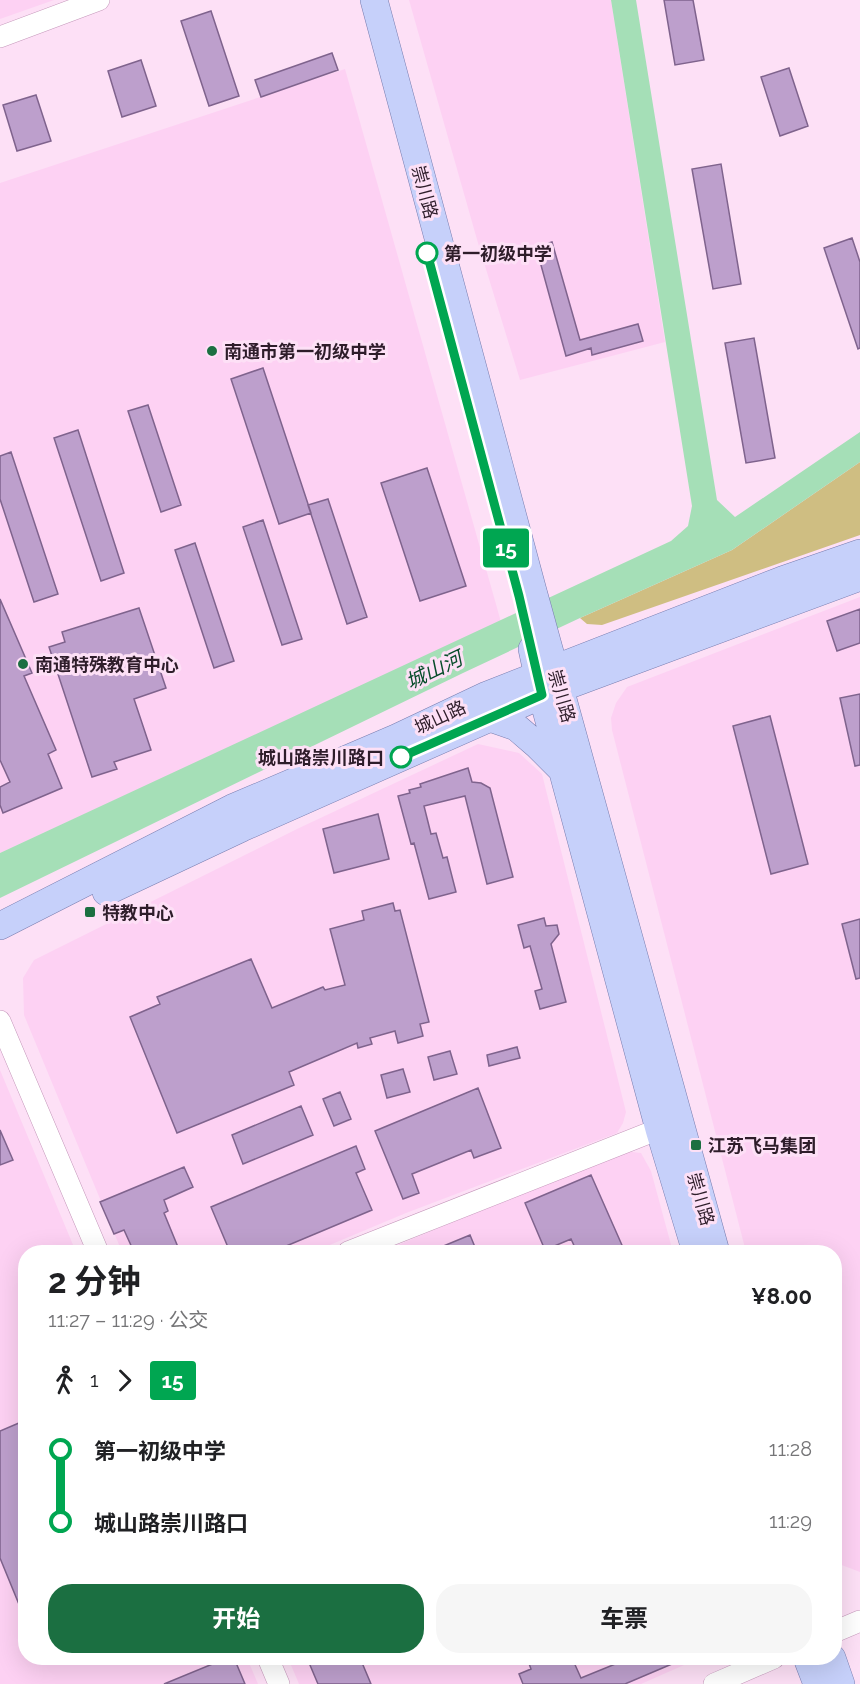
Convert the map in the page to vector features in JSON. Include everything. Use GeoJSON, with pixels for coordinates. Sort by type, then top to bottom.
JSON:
{"type":"FeatureCollection","features":[{"type":"Feature","properties":{"kind":"main road","name":"崇川路"},"geometry":{"type":"LineString","coordinates":[[357,0],[526,594]]}},
{"type":"Feature","properties":{"kind":"main road","name":"崇川路"},"geometry":{"type":"LineString","coordinates":[[374,0],[546,672],[714,1245]]}},
{"type":"Feature","properties":{"kind":"main road","name":"城山路"},"geometry":{"type":"LineString","coordinates":[[0,926],[232,808],[396,738],[487,696],[782,580],[860,553]]}},
{"type":"Feature","properties":{"kind":"main road","name":"城山路"},"geometry":{"type":"LineString","coordinates":[[0,945],[86,901],[242,828],[490,718],[546,672],[860,576]]}},
{"type":"Feature","properties":{"kind":"main road","name":"崇川路"},"geometry":{"type":"LineString","coordinates":[[546,672],[562,771],[659,1129],[694,1245]]}},
{"type":"Feature","properties":{"kind":"main road"},"geometry":{"type":"LineString","coordinates":[[490,718],[516,727],[537,744],[562,771]]}},
{"type":"Feature","properties":{"kind":"main road"},"geometry":{"type":"LineString","coordinates":[[810,1665],[817,1684]]}},
{"type":"Feature","properties":{"kind":"main road"},"geometry":{"type":"LineString","coordinates":[[834,1665],[841,1684]]}},
{"type":"Feature","properties":{"kind":"street"},"geometry":{"type":"LineString","coordinates":[[0,37],[99,0]]}},
{"type":"Feature","properties":{"kind":"street"},"geometry":{"type":"LineString","coordinates":[[0,1021],[95,1245]]}},
{"type":"Feature","properties":{"kind":"street"},"geometry":{"type":"LineString","coordinates":[[366,1245],[659,1129]]}},
{"type":"Feature","properties":{"kind":"street"},"geometry":{"type":"LineString","coordinates":[[842,1629],[860,1621]]}},
{"type":"Feature","properties":{"kind":"street"},"geometry":{"type":"LineString","coordinates":[[271,1665],[279,1684]]}},
{"type":"Feature","properties":{"kind":"street"},"geometry":{"type":"LineString","coordinates":[[714,1684],[758,1665]]}},
{"type":"Feature","properties":{"kind":"shaded area"},"geometry":{"type":"Polygon","coordinates":[[[0,0],[54,0],[0,19],[0,0]]]}},
{"type":"Feature","properties":{"kind":"shaded area"},"geometry":{"type":"Polygon","coordinates":[[[409,0],[611,0],[665,342],[520,380],[478,243],[409,0]]]}},
{"type":"Feature","properties":{"kind":"shaded area","name":"南通市第一初级中学"},"geometry":{"type":"Polygon","coordinates":[[[345,69],[501,622],[0,853],[0,183],[345,69]]]}},
{"type":"Feature","properties":{"kind":"shaded area"},"geometry":{"type":"Polygon","coordinates":[[[860,462],[860,535],[602,625],[587,624],[580,618],[732,550],[860,462]]]}},
{"type":"Feature","properties":{"kind":"shaded area"},"geometry":{"type":"Polygon","coordinates":[[[860,597],[860,1572],[842,1565],[842,1245],[744,1245],[612,730],[611,718],[616,703],[627,687],[860,597]]]}},
{"type":"Feature","properties":{"kind":"shaded area"},"geometry":{"type":"Polygon","coordinates":[[[478,744],[519,753],[542,774],[626,1112],[623,1123],[617,1133],[406,1213],[330,1245],[119,1245],[24,1015],[23,978],[34,960],[297,829],[478,744]]]}},
{"type":"Feature","properties":{"kind":"shaded area"},"geometry":{"type":"Polygon","coordinates":[[[0,1070],[73,1245],[18,1245],[18,1665],[250,1665],[258,1684],[0,1684],[0,1070]]]}},
{"type":"Feature","properties":{"kind":"shaded area"},"geometry":{"type":"Polygon","coordinates":[[[624,1151],[641,1153],[651,1171],[671,1245],[398,1245],[624,1151]]]}},
{"type":"Feature","properties":{"kind":"shaded area"},"geometry":{"type":"Polygon","coordinates":[[[291,1665],[684,1665],[641,1684],[299,1684],[291,1665]]]}},
{"type":"Feature","properties":{"kind":"water","name":"城山河"},"geometry":{"type":"Polygon","coordinates":[[[611,0],[636,0],[717,500],[735,517],[860,432],[860,462],[732,550],[463,673],[0,898],[0,853],[671,541],[688,526],[692,506],[611,0]]]}},
{"type":"Feature","properties":{"kind":"building"},"geometry":{"type":"Polygon","coordinates":[[[664,0],[693,0],[704,60],[675,65],[664,0]]]}},
{"type":"Feature","properties":{"kind":"building"},"geometry":{"type":"Polygon","coordinates":[[[211,11],[239,96],[209,106],[181,21],[211,11]]]}},
{"type":"Feature","properties":{"kind":"building"},"geometry":{"type":"Polygon","coordinates":[[[332,53],[338,70],[261,97],[255,80],[332,53]]]}},
{"type":"Feature","properties":{"kind":"building"},"geometry":{"type":"Polygon","coordinates":[[[141,60],[156,106],[122,117],[108,71],[141,60]]]}},
{"type":"Feature","properties":{"kind":"building"},"geometry":{"type":"Polygon","coordinates":[[[789,68],[808,126],[780,136],[761,77],[789,68]]]}},
{"type":"Feature","properties":{"kind":"building"},"geometry":{"type":"Polygon","coordinates":[[[36,95],[51,141],[17,151],[3,105],[36,95]]]}},
{"type":"Feature","properties":{"kind":"building"},"geometry":{"type":"Polygon","coordinates":[[[721,164],[741,284],[713,289],[692,169],[721,164]]]}},
{"type":"Feature","properties":{"kind":"building"},"geometry":{"type":"Polygon","coordinates":[[[852,238],[860,262],[860,348],[858,349],[824,248],[852,238]]]}},
{"type":"Feature","properties":{"kind":"building"},"geometry":{"type":"Polygon","coordinates":[[[552,242],[580,340],[638,324],[643,341],[592,355],[591,348],[566,356],[536,247],[552,242]]]}},
{"type":"Feature","properties":{"kind":"building"},"geometry":{"type":"Polygon","coordinates":[[[754,338],[775,458],[746,463],[725,343],[754,338]]]}},
{"type":"Feature","properties":{"kind":"building"},"geometry":{"type":"Polygon","coordinates":[[[263,368],[311,513],[279,524],[231,379],[263,368]]]}},
{"type":"Feature","properties":{"kind":"building"},"geometry":{"type":"Polygon","coordinates":[[[148,405],[181,505],[161,512],[128,411],[148,405]]]}},
{"type":"Feature","properties":{"kind":"building"},"geometry":{"type":"Polygon","coordinates":[[[78,430],[124,573],[101,581],[54,438],[78,430]]]}},
{"type":"Feature","properties":{"kind":"building"},"geometry":{"type":"Polygon","coordinates":[[[11,452],[58,594],[34,602],[0,499],[0,456],[11,452]]]}},
{"type":"Feature","properties":{"kind":"building"},"geometry":{"type":"Polygon","coordinates":[[[427,468],[466,586],[420,601],[381,483],[427,468]]]}},
{"type":"Feature","properties":{"kind":"building"},"geometry":{"type":"Polygon","coordinates":[[[328,499],[367,617],[347,624],[308,505],[328,499]]]}},
{"type":"Feature","properties":{"kind":"building"},"geometry":{"type":"Polygon","coordinates":[[[263,520],[302,639],[282,645],[243,527],[263,520]]]}},
{"type":"Feature","properties":{"kind":"building"},"geometry":{"type":"Polygon","coordinates":[[[195,543],[234,661],[214,668],[175,550],[195,543]]]}},
{"type":"Feature","properties":{"kind":"building"},"geometry":{"type":"Polygon","coordinates":[[[0,599],[32,673],[24,676],[56,750],[48,754],[62,788],[3,813],[0,805],[0,787],[10,782],[0,760],[0,599]]]}},
{"type":"Feature","properties":{"kind":"building"},"geometry":{"type":"Polygon","coordinates":[[[139,608],[166,688],[134,699],[151,750],[114,762],[117,769],[92,777],[49,647],[65,642],[62,632],[139,608]]]}},
{"type":"Feature","properties":{"kind":"building"},"geometry":{"type":"Polygon","coordinates":[[[860,609],[860,643],[837,651],[827,621],[860,609]]]}},
{"type":"Feature","properties":{"kind":"building"},"geometry":{"type":"Polygon","coordinates":[[[860,694],[860,765],[855,766],[840,698],[860,694]]]}},
{"type":"Feature","properties":{"kind":"building"},"geometry":{"type":"Polygon","coordinates":[[[770,716],[808,864],[771,874],[733,726],[770,716]]]}},
{"type":"Feature","properties":{"kind":"building"},"geometry":{"type":"Polygon","coordinates":[[[468,768],[472,782],[481,783],[490,788],[513,877],[487,884],[465,796],[424,806],[431,834],[436,833],[443,858],[447,857],[456,892],[429,899],[398,796],[421,787],[420,784],[468,768]]]}},
{"type":"Feature","properties":{"kind":"building"},"geometry":{"type":"Polygon","coordinates":[[[378,814],[389,859],[334,873],[323,829],[378,814]]]}},
{"type":"Feature","properties":{"kind":"building"},"geometry":{"type":"Polygon","coordinates":[[[393,903],[395,911],[400,910],[429,1022],[420,1024],[423,1036],[398,1043],[395,1031],[370,1038],[372,1044],[358,1048],[357,1043],[289,1072],[294,1085],[177,1133],[130,1017],[160,1004],[157,997],[251,959],[272,1008],[323,987],[325,990],[345,985],[330,929],[364,920],[362,911],[393,903]]]}},
{"type":"Feature","properties":{"kind":"building"},"geometry":{"type":"Polygon","coordinates":[[[544,918],[546,926],[557,925],[559,934],[551,944],[566,1002],[540,1009],[535,991],[542,989],[530,946],[524,948],[518,925],[544,918]]]}},
{"type":"Feature","properties":{"kind":"building"},"geometry":{"type":"Polygon","coordinates":[[[860,919],[860,978],[856,979],[842,924],[860,919]]]}},
{"type":"Feature","properties":{"kind":"building"},"geometry":{"type":"Polygon","coordinates":[[[517,1047],[520,1058],[489,1066],[487,1055],[517,1047]]]}},
{"type":"Feature","properties":{"kind":"building"},"geometry":{"type":"Polygon","coordinates":[[[450,1051],[457,1074],[434,1080],[428,1057],[450,1051]]]}},
{"type":"Feature","properties":{"kind":"building"},"geometry":{"type":"Polygon","coordinates":[[[403,1069],[410,1092],[387,1098],[381,1075],[403,1069]]]}},
{"type":"Feature","properties":{"kind":"building"},"geometry":{"type":"Polygon","coordinates":[[[478,1088],[501,1148],[474,1158],[471,1150],[412,1174],[419,1193],[403,1199],[375,1131],[478,1088]]]}},
{"type":"Feature","properties":{"kind":"building"},"geometry":{"type":"Polygon","coordinates":[[[340,1092],[351,1119],[334,1126],[323,1099],[340,1092]]]}},
{"type":"Feature","properties":{"kind":"building"},"geometry":{"type":"Polygon","coordinates":[[[301,1106],[313,1135],[243,1164],[232,1135],[301,1106]]]}},
{"type":"Feature","properties":{"kind":"building"},"geometry":{"type":"Polygon","coordinates":[[[0,1130],[13,1160],[0,1165],[0,1130]]]}},
{"type":"Feature","properties":{"kind":"building"},"geometry":{"type":"Polygon","coordinates":[[[356,1146],[365,1169],[356,1173],[372,1210],[289,1245],[227,1245],[211,1207],[356,1146]]]}},
{"type":"Feature","properties":{"kind":"building"},"geometry":{"type":"Polygon","coordinates":[[[184,1167],[193,1187],[164,1200],[168,1211],[164,1213],[177,1245],[131,1245],[124,1230],[114,1234],[100,1202],[184,1167]]]}},
{"type":"Feature","properties":{"kind":"building"},"geometry":{"type":"Polygon","coordinates":[[[591,1175],[622,1245],[574,1245],[571,1239],[557,1245],[543,1245],[525,1203],[591,1175]]]}},
{"type":"Feature","properties":{"kind":"building"},"geometry":{"type":"Polygon","coordinates":[[[470,1235],[474,1245],[446,1245],[470,1235]]]}},
{"type":"Feature","properties":{"kind":"building"},"geometry":{"type":"Polygon","coordinates":[[[18,1423],[18,1602],[0,1558],[0,1431],[18,1423]]]}},
{"type":"Feature","properties":{"kind":"building"},"geometry":{"type":"Polygon","coordinates":[[[210,1665],[237,1665],[245,1684],[164,1684],[210,1665]]]}},
{"type":"Feature","properties":{"kind":"building"},"geometry":{"type":"Polygon","coordinates":[[[310,1665],[363,1665],[371,1684],[318,1684],[310,1665]]]}},
{"type":"Feature","properties":{"kind":"building"},"geometry":{"type":"Polygon","coordinates":[[[530,1665],[575,1665],[581,1678],[613,1665],[670,1665],[625,1684],[523,1684],[519,1674],[531,1669],[530,1665]]]}},
{"type":"Feature","properties":{"kind":"bus line","name":"15"},"geometry":{"type":"LineString","coordinates":[[401,757],[542,695],[519,596],[427,253]]}},
{"type":"Feature","properties":{"kind":"place","name":"第一初级中学"},"geometry":{"type":"Point","coordinates":[427,253]}},
{"type":"Feature","properties":{"kind":"place","name":"南通市第一初级中学"},"geometry":{"type":"Point","coordinates":[212,351]}},
{"type":"Feature","properties":{"kind":"place","name":"南通特殊教育中心"},"geometry":{"type":"Point","coordinates":[23,664]}},
{"type":"Feature","properties":{"kind":"place","name":"城山路崇川路口"},"geometry":{"type":"Point","coordinates":[401,757]}},
{"type":"Feature","properties":{"kind":"place","name":"特教中心"},"geometry":{"type":"Point","coordinates":[90,912]}},
{"type":"Feature","properties":{"kind":"place","name":"江苏飞马集团"},"geometry":{"type":"Point","coordinates":[696,1145]}}]}
